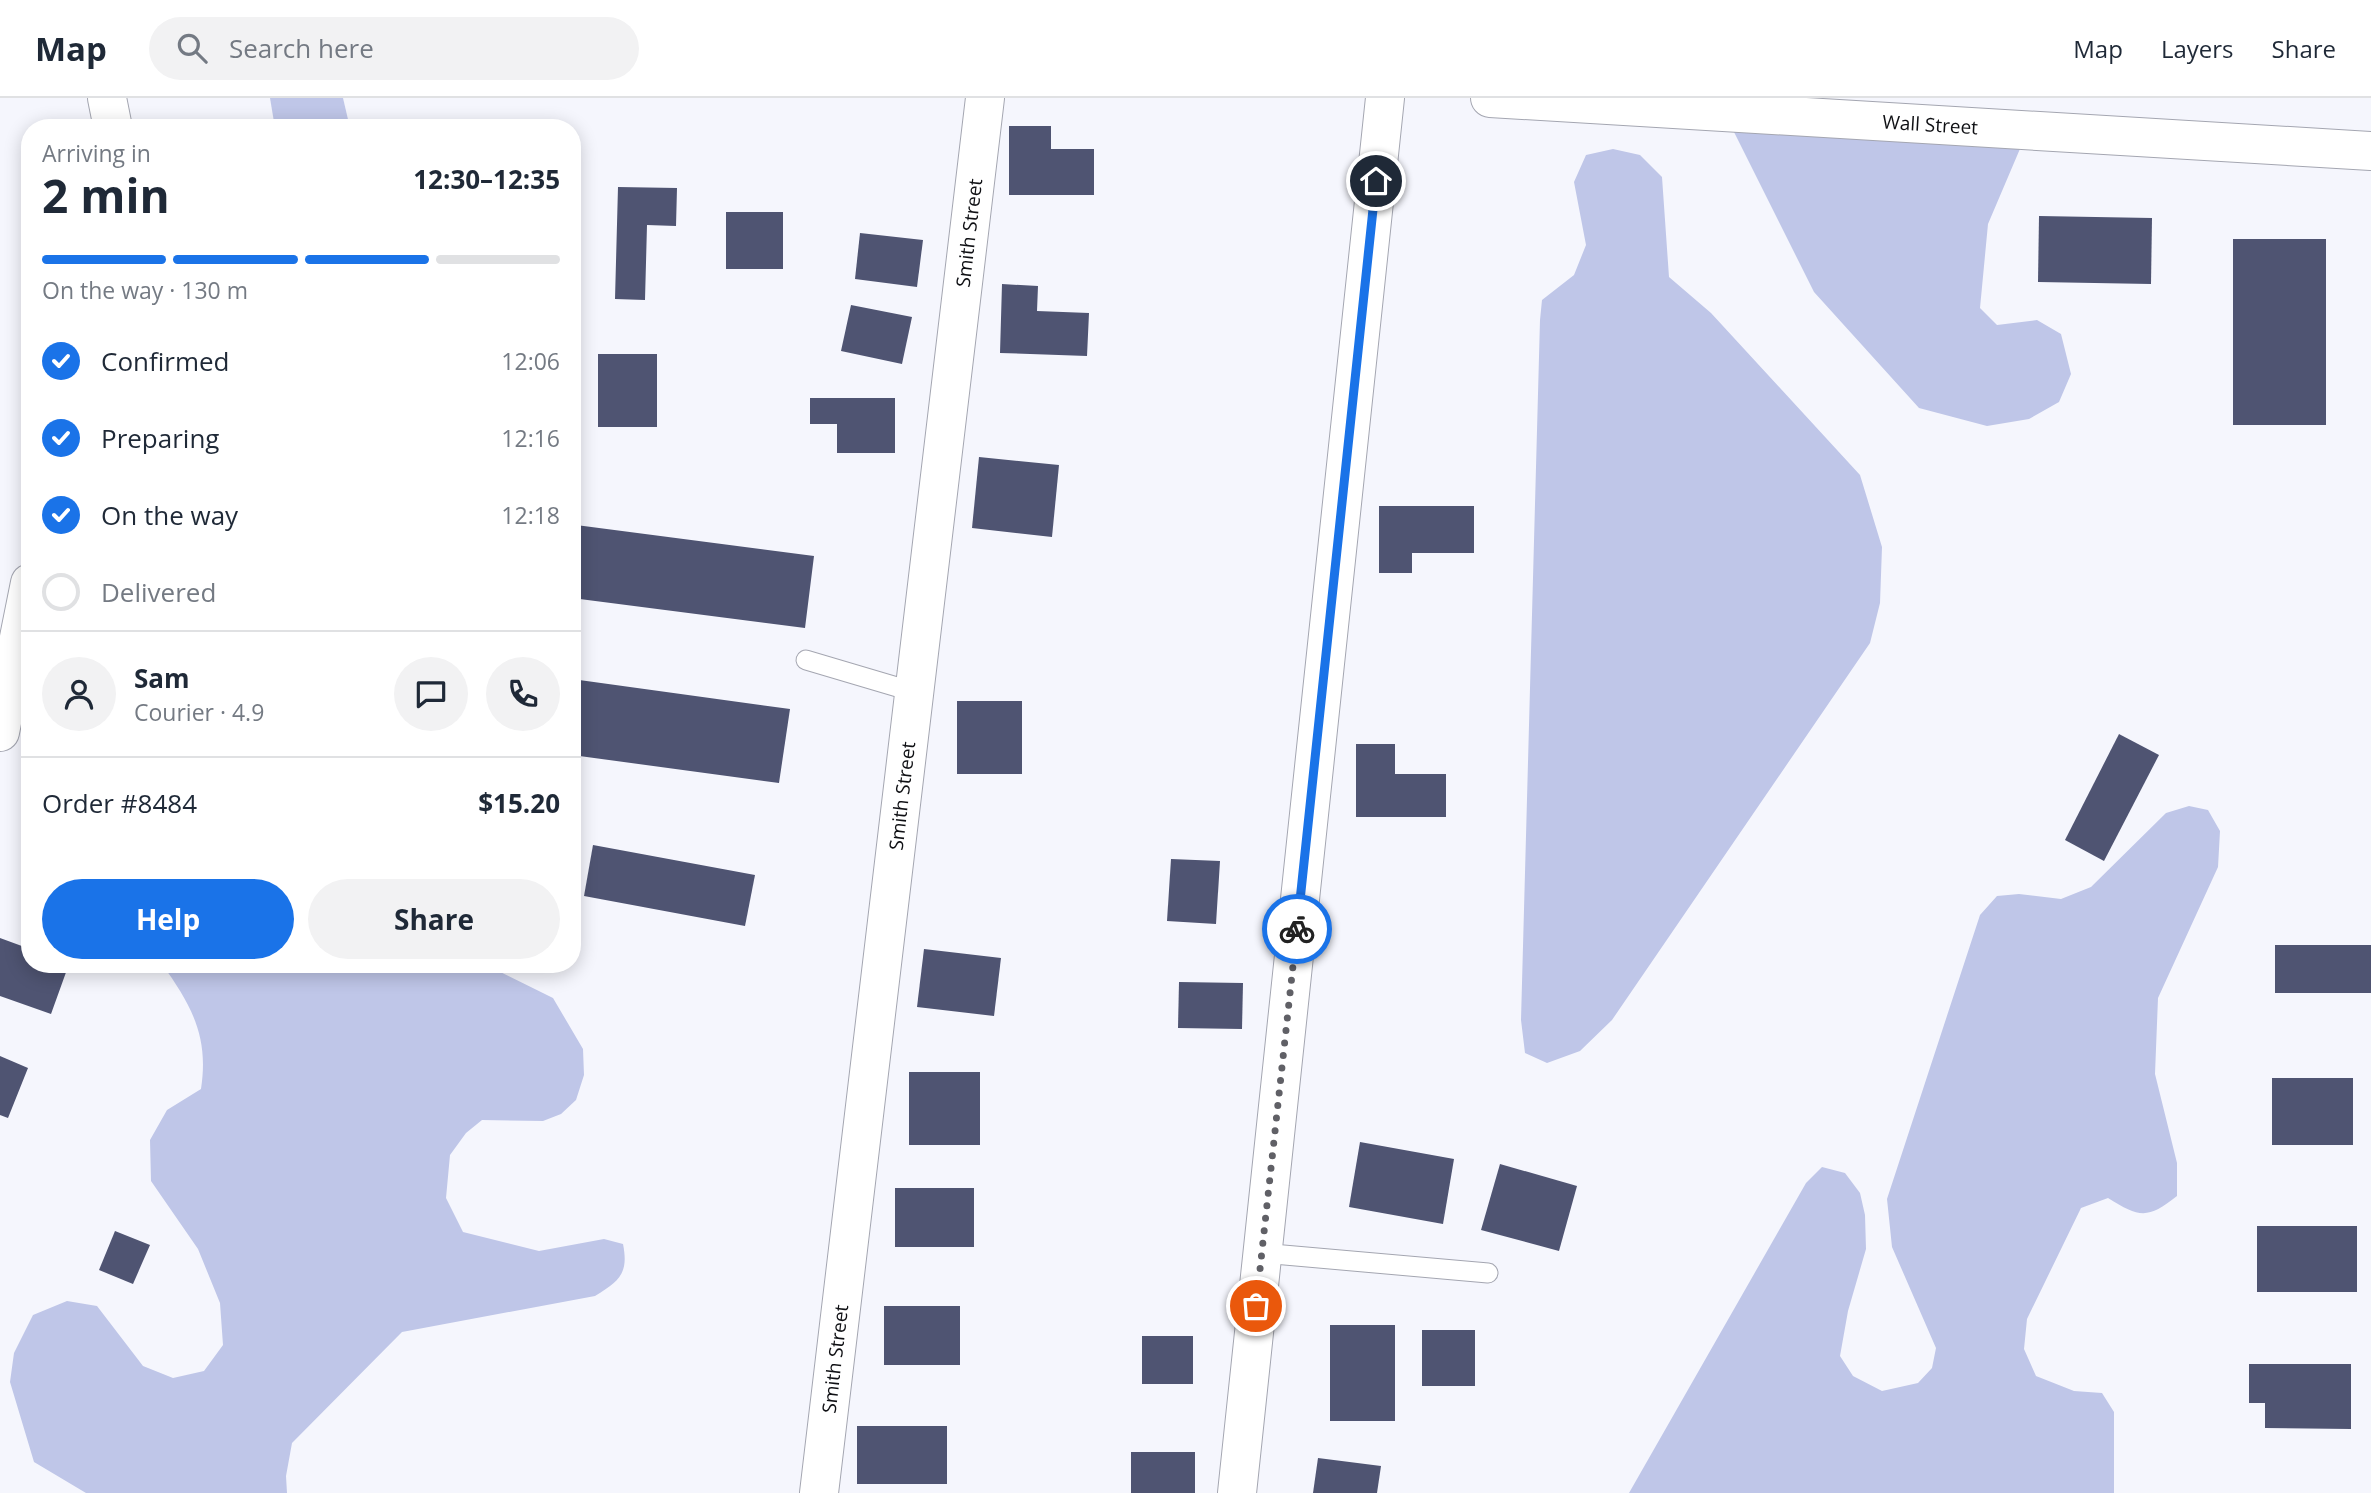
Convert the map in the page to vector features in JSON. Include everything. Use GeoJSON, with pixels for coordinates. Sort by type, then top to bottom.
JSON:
{"type":"FeatureCollection","features":[{"type":"Feature","properties":{"kind":"street"},"geometry":{"type":"LineString","coordinates":[[107,98],[111,119]]}},
{"type":"Feature","properties":{"kind":"street","name":"Smith Street"},"geometry":{"type":"LineString","coordinates":[[819,1493],[985,98]]}},
{"type":"Feature","properties":{"kind":"street"},"geometry":{"type":"LineString","coordinates":[[1237,1493],[1385,98]]}},
{"type":"Feature","properties":{"kind":"street","name":"Wall Street"},"geometry":{"type":"LineString","coordinates":[[1490,98],[2371,152]]}},
{"type":"Feature","properties":{"kind":"street"},"geometry":{"type":"LineString","coordinates":[[0,732],[21,628]]}},
{"type":"Feature","properties":{"kind":"lane"},"geometry":{"type":"LineString","coordinates":[[806,660],[914,692]]}},
{"type":"Feature","properties":{"kind":"lane"},"geometry":{"type":"LineString","coordinates":[[1262,1252],[1488,1273]]}},
{"type":"Feature","properties":{"kind":"shaded area"},"geometry":{"type":"Polygon","coordinates":[[[270,98],[343,98],[348,119],[274,119],[270,98]]]}},
{"type":"Feature","properties":{"kind":"shaded area"},"geometry":{"type":"Polygon","coordinates":[[[1628,98],[1820,98],[1824,119],[2028,130],[1988,224],[1980,308],[1997,325],[2037,320],[2061,334],[2071,374],[2059,402],[2029,419],[1987,426],[1919,408],[1814,292],[1724,112],[1628,98]]]}},
{"type":"Feature","properties":{"kind":"shaded area"},"geometry":{"type":"Polygon","coordinates":[[[1613,149],[1640,155],[1662,177],[1669,277],[1711,313],[1860,475],[1882,547],[1880,603],[1870,643],[1612,1020],[1580,1051],[1547,1063],[1525,1053],[1521,1020],[1540,320],[1542,300],[1574,275],[1586,245],[1574,182],[1586,155],[1613,149]]]}},
{"type":"Feature","properties":{"kind":"shaded area"},"geometry":{"type":"Polygon","coordinates":[[[2189,806],[2208,810],[2220,831],[2218,867],[2158,998],[2155,1074],[2177,1163],[2177,1196],[2158,1209],[2144,1213],[2128,1209],[2108,1198],[2081,1208],[2027,1319],[2024,1349],[2036,1376],[2074,1391],[2102,1393],[2114,1412],[2114,1493],[1629,1493],[1806,1183],[1822,1167],[1845,1173],[1860,1193],[1865,1215],[1866,1249],[1848,1311],[1840,1356],[1853,1376],[1882,1391],[1918,1383],[1932,1368],[1936,1348],[1892,1247],[1887,1199],[1980,915],[1997,896],[2019,894],[2061,899],[2091,887],[2166,813],[2189,806]]]}},
{"type":"Feature","properties":{"kind":"shaded area"},"geometry":{"type":"Polygon","coordinates":[[[168,973],[502,973],[553,998],[583,1049],[584,1075],[576,1100],[561,1114],[543,1121],[482,1120],[466,1133],[450,1155],[446,1198],[463,1232],[539,1251],[604,1239],[623,1244],[625,1263],[620,1276],[595,1296],[402,1332],[292,1443],[286,1476],[287,1493],[86,1493],[34,1462],[10,1382],[14,1353],[33,1315],[67,1301],[97,1306],[143,1366],[173,1378],[204,1371],[223,1345],[220,1303],[198,1249],[151,1181],[150,1140],[167,1110],[201,1089],[203,1070],[200,1038],[190,1008],[168,973]]]}},
{"type":"Feature","properties":{"kind":"building"},"geometry":{"type":"Polygon","coordinates":[[[1009,126],[1051,126],[1051,149],[1094,149],[1094,195],[1009,195],[1009,126]]]}},
{"type":"Feature","properties":{"kind":"building"},"geometry":{"type":"Polygon","coordinates":[[[618,187],[677,188],[676,226],[647,225],[645,300],[615,299],[618,187]]]}},
{"type":"Feature","properties":{"kind":"building"},"geometry":{"type":"Polygon","coordinates":[[[726,212],[783,212],[783,269],[726,269],[726,212]]]}},
{"type":"Feature","properties":{"kind":"building"},"geometry":{"type":"Polygon","coordinates":[[[2039,216],[2152,218],[2151,284],[2038,282],[2039,216]]]}},
{"type":"Feature","properties":{"kind":"building"},"geometry":{"type":"Polygon","coordinates":[[[860,233],[923,240],[917,287],[855,279],[860,233]]]}},
{"type":"Feature","properties":{"kind":"building"},"geometry":{"type":"Polygon","coordinates":[[[2233,239],[2326,239],[2326,425],[2233,425],[2233,239]]]}},
{"type":"Feature","properties":{"kind":"building"},"geometry":{"type":"Polygon","coordinates":[[[1002,284],[1038,286],[1037,311],[1089,313],[1087,356],[1000,353],[1002,284]]]}},
{"type":"Feature","properties":{"kind":"building"},"geometry":{"type":"Polygon","coordinates":[[[851,305],[912,317],[902,364],[841,351],[851,305]]]}},
{"type":"Feature","properties":{"kind":"building"},"geometry":{"type":"Polygon","coordinates":[[[598,354],[657,354],[657,427],[598,427],[598,354]]]}},
{"type":"Feature","properties":{"kind":"building"},"geometry":{"type":"Polygon","coordinates":[[[810,398],[895,398],[895,453],[837,453],[837,424],[810,424],[810,398]]]}},
{"type":"Feature","properties":{"kind":"building"},"geometry":{"type":"Polygon","coordinates":[[[979,457],[1059,465],[1052,537],[972,528],[979,457]]]}},
{"type":"Feature","properties":{"kind":"building"},"geometry":{"type":"Polygon","coordinates":[[[1379,506],[1474,506],[1474,553],[1412,553],[1412,573],[1379,573],[1379,506]]]}},
{"type":"Feature","properties":{"kind":"building"},"geometry":{"type":"Polygon","coordinates":[[[581,526],[814,556],[805,628],[581,599],[581,526]]]}},
{"type":"Feature","properties":{"kind":"building"},"geometry":{"type":"Polygon","coordinates":[[[581,680],[790,709],[779,783],[581,756],[581,680]]]}},
{"type":"Feature","properties":{"kind":"building"},"geometry":{"type":"Polygon","coordinates":[[[957,701],[1022,701],[1022,774],[957,774],[957,701]]]}},
{"type":"Feature","properties":{"kind":"building"},"geometry":{"type":"Polygon","coordinates":[[[2119,734],[2159,755],[2104,861],[2065,840],[2119,734]]]}},
{"type":"Feature","properties":{"kind":"building"},"geometry":{"type":"Polygon","coordinates":[[[1356,744],[1395,744],[1395,774],[1446,774],[1446,817],[1356,817],[1356,744]]]}},
{"type":"Feature","properties":{"kind":"building"},"geometry":{"type":"Polygon","coordinates":[[[593,845],[755,875],[745,926],[584,896],[593,845]]]}},
{"type":"Feature","properties":{"kind":"building"},"geometry":{"type":"Polygon","coordinates":[[[1171,859],[1220,861],[1216,924],[1167,921],[1171,859]]]}},
{"type":"Feature","properties":{"kind":"building"},"geometry":{"type":"Polygon","coordinates":[[[0,938],[21,946],[21,973],[66,973],[51,1014],[0,996],[0,938]]]}},
{"type":"Feature","properties":{"kind":"building"},"geometry":{"type":"Polygon","coordinates":[[[2275,945],[2371,945],[2371,993],[2275,993],[2275,945]]]}},
{"type":"Feature","properties":{"kind":"building"},"geometry":{"type":"Polygon","coordinates":[[[924,949],[1001,958],[994,1016],[917,1007],[924,949]]]}},
{"type":"Feature","properties":{"kind":"building"},"geometry":{"type":"Polygon","coordinates":[[[1179,982],[1243,983],[1242,1029],[1178,1028],[1179,982]]]}},
{"type":"Feature","properties":{"kind":"building"},"geometry":{"type":"Polygon","coordinates":[[[0,1056],[28,1068],[8,1118],[0,1115],[0,1056]]]}},
{"type":"Feature","properties":{"kind":"building"},"geometry":{"type":"Polygon","coordinates":[[[909,1072],[980,1072],[980,1145],[909,1145],[909,1072]]]}},
{"type":"Feature","properties":{"kind":"building"},"geometry":{"type":"Polygon","coordinates":[[[2272,1078],[2353,1078],[2353,1145],[2272,1145],[2272,1078]]]}},
{"type":"Feature","properties":{"kind":"building"},"geometry":{"type":"Polygon","coordinates":[[[1360,1142],[1454,1159],[1443,1224],[1349,1207],[1360,1142]]]}},
{"type":"Feature","properties":{"kind":"building"},"geometry":{"type":"Polygon","coordinates":[[[1500,1164],[1577,1186],[1559,1251],[1481,1230],[1500,1164]]]}},
{"type":"Feature","properties":{"kind":"building"},"geometry":{"type":"Polygon","coordinates":[[[895,1188],[974,1188],[974,1247],[895,1247],[895,1188]]]}},
{"type":"Feature","properties":{"kind":"building"},"geometry":{"type":"Polygon","coordinates":[[[2257,1226],[2357,1226],[2357,1292],[2257,1292],[2257,1226]]]}},
{"type":"Feature","properties":{"kind":"building"},"geometry":{"type":"Polygon","coordinates":[[[115,1231],[150,1245],[133,1284],[99,1270],[115,1231]]]}},
{"type":"Feature","properties":{"kind":"building"},"geometry":{"type":"Polygon","coordinates":[[[884,1306],[960,1306],[960,1365],[884,1365],[884,1306]]]}},
{"type":"Feature","properties":{"kind":"building"},"geometry":{"type":"Polygon","coordinates":[[[1330,1325],[1395,1325],[1395,1421],[1330,1421],[1330,1325]]]}},
{"type":"Feature","properties":{"kind":"building"},"geometry":{"type":"Polygon","coordinates":[[[1422,1330],[1475,1330],[1475,1386],[1422,1386],[1422,1330]]]}},
{"type":"Feature","properties":{"kind":"building"},"geometry":{"type":"Polygon","coordinates":[[[1142,1336],[1193,1336],[1193,1384],[1142,1384],[1142,1336]]]}},
{"type":"Feature","properties":{"kind":"building"},"geometry":{"type":"Polygon","coordinates":[[[2249,1364],[2351,1364],[2351,1429],[2265,1428],[2265,1403],[2249,1403],[2249,1364]]]}},
{"type":"Feature","properties":{"kind":"building"},"geometry":{"type":"Polygon","coordinates":[[[857,1426],[947,1426],[947,1484],[857,1484],[857,1426]]]}},
{"type":"Feature","properties":{"kind":"building"},"geometry":{"type":"Polygon","coordinates":[[[1131,1452],[1195,1452],[1195,1493],[1131,1493],[1131,1452]]]}},
{"type":"Feature","properties":{"kind":"building"},"geometry":{"type":"Polygon","coordinates":[[[1318,1458],[1381,1466],[1377,1493],[1313,1493],[1318,1458]]]}},
{"type":"Feature","properties":{"kind":"way so far"},"geometry":{"type":"LineString","coordinates":[[1256,1306],[1297,929]]}},
{"type":"Feature","properties":{"kind":"route"},"geometry":{"type":"LineString","coordinates":[[1297,929],[1376,181]]}}]}
